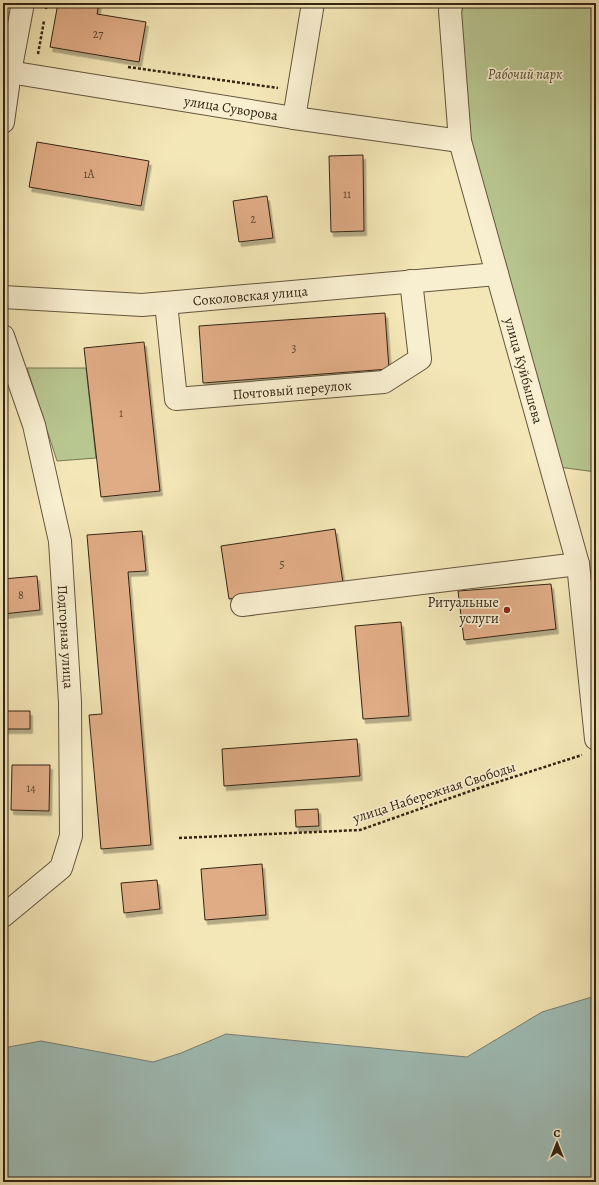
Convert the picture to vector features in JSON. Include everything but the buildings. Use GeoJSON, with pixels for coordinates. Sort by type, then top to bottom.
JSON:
{"type":"FeatureCollection","features":[{"type":"Feature","properties":{"kind":"street"},"geometry":{"type":"LineString","coordinates":[[3,122],[7,71],[24,3]]}},
{"type":"Feature","properties":{"kind":"street"},"geometry":{"type":"LineString","coordinates":[[294,118],[313,3]]}},
{"type":"Feature","properties":{"kind":"street","name":"улица Куйбышева"},"geometry":{"type":"LineString","coordinates":[[452,3],[450,11],[460,141],[578,564],[592,746]]}},
{"type":"Feature","properties":{"kind":"street","name":"улица Суворова"},"geometry":{"type":"LineString","coordinates":[[7,71],[294,118],[460,141]]}},
{"type":"Feature","properties":{"kind":"street","name":"Соколовская улица"},"geometry":{"type":"LineString","coordinates":[[3,296],[142,304],[166,303],[497,274]]}},
{"type":"Feature","properties":{"kind":"street","name":"Почтовый переулок"},"geometry":{"type":"LineString","coordinates":[[166,303],[176,399],[384,382],[420,359],[411,282]]}},
{"type":"Feature","properties":{"kind":"street","name":"Подгорная улица"},"geometry":{"type":"LineString","coordinates":[[3,336],[34,425],[60,541],[70,702],[72,836],[60,868],[3,916]]}},
{"type":"Feature","properties":{"kind":"street"},"geometry":{"type":"LineString","coordinates":[[242,605],[578,564]]}},
{"type":"Feature","properties":{"kind":"path"},"geometry":{"type":"LineString","coordinates":[[46,10],[47,3]]}},
{"type":"Feature","properties":{"kind":"path"},"geometry":{"type":"LineString","coordinates":[[38,54],[45,18]]}},
{"type":"Feature","properties":{"kind":"path"},"geometry":{"type":"LineString","coordinates":[[125,66],[298,91]]}},
{"type":"Feature","properties":{"kind":"path","name":"улица Набережная Свободы"},"geometry":{"type":"LineString","coordinates":[[179,838],[360,830],[592,746]]}},
{"type":"Feature","properties":{"kind":"green space","name":"Рабочий парк"},"geometry":{"type":"Polygon","coordinates":[[[452,3],[596,3],[596,472],[551,466],[460,141],[452,3]]]}},
{"type":"Feature","properties":{"kind":"green space"},"geometry":{"type":"Polygon","coordinates":[[[27,368],[86,368],[96,458],[57,461],[27,368]]]}},
{"type":"Feature","properties":{"kind":"water"},"geometry":{"type":"Polygon","coordinates":[[[596,991],[596,1182],[3,1182],[3,1048],[41,1041],[153,1062],[181,1053],[226,1034],[467,1057],[542,1012],[592,997],[596,991]]]}},
{"type":"Feature","properties":{"kind":"place","name":"Ритуальные услуги"},"geometry":{"type":"Point","coordinates":[507,610]}}]}
